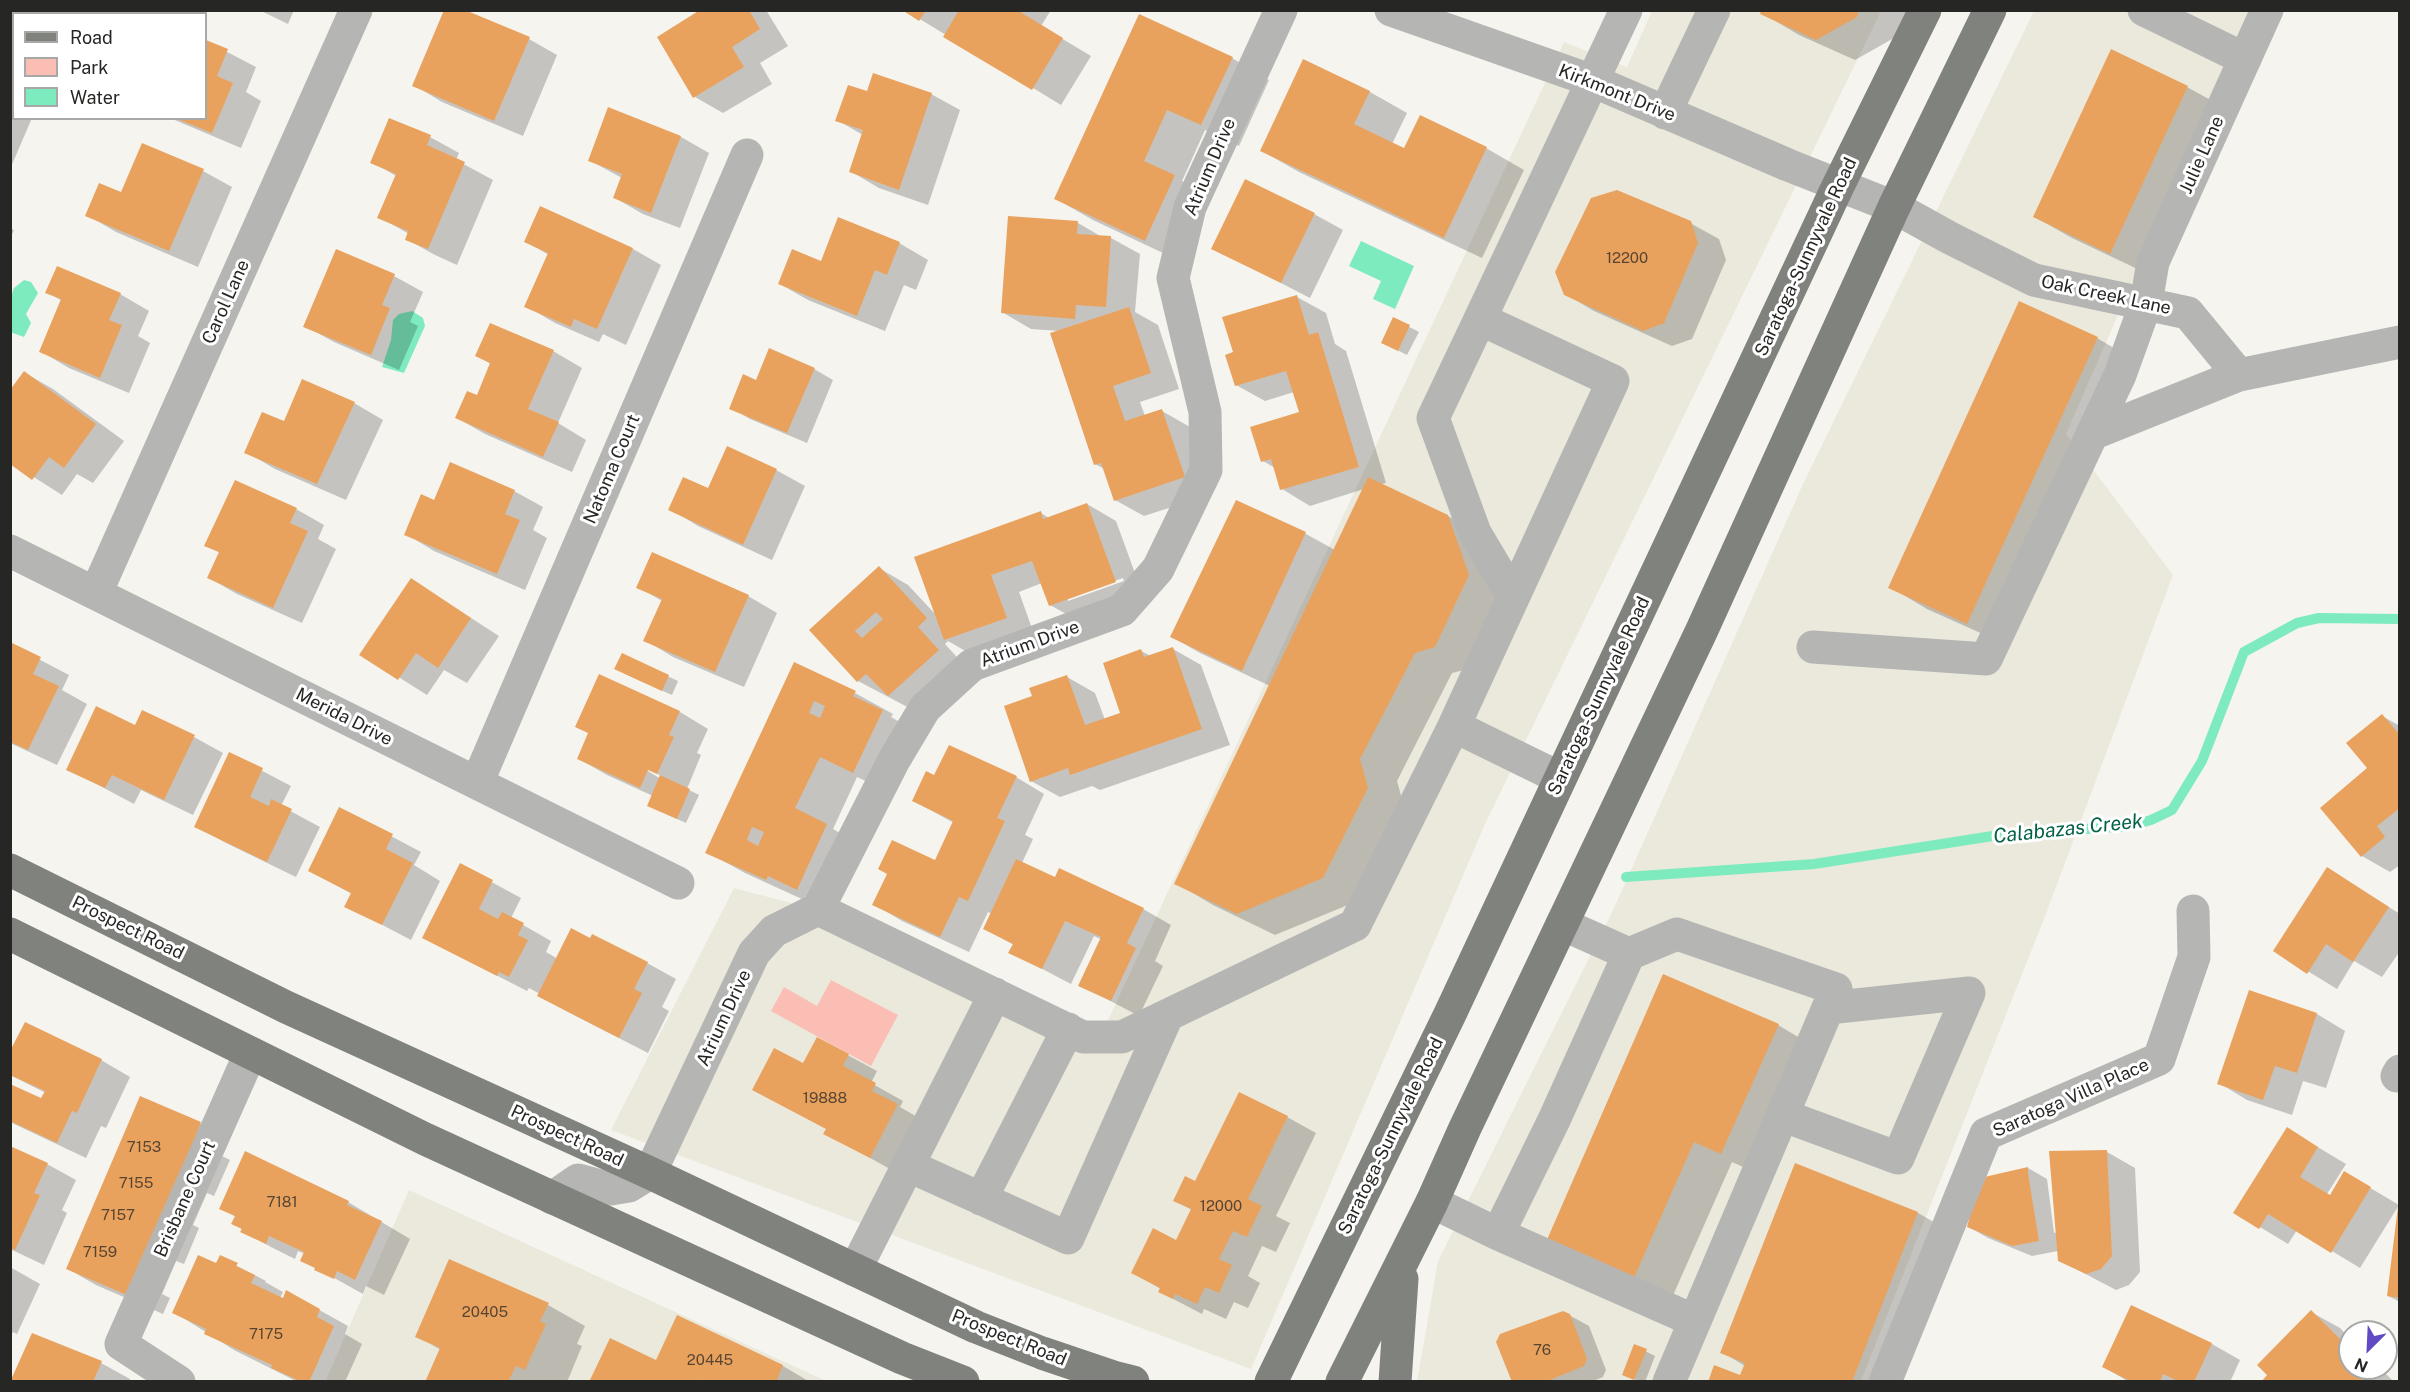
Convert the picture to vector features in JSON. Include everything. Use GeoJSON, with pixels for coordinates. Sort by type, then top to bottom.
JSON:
{"type":"FeatureCollection","features":[{"type":"Feature","properties":{"kind":"main road","name":"Saratoga-Sunnyvale Road"},"geometry":{"type":"LineString","coordinates":[[1272,1382],[1450,1014],[1838,186],[1924,10]]}},
{"type":"Feature","properties":{"kind":"main road"},"geometry":{"type":"LineString","coordinates":[[1342,1382],[1404,1262],[1465,1128],[1701,632],[1894,207],[1990,10]]}},
{"type":"Feature","properties":{"kind":"main road","name":"Prospect Road"},"geometry":{"type":"LineString","coordinates":[[10,870],[286,1007],[650,1173],[976,1327],[1042,1353],[1133,1382]]}},
{"type":"Feature","properties":{"kind":"main road"},"geometry":{"type":"LineString","coordinates":[[10,934],[425,1139],[914,1373],[963,1382]]}},
{"type":"Feature","properties":{"kind":"main road"},"geometry":{"type":"LineString","coordinates":[[1395,1382],[1404,1262]]}},
{"type":"Feature","properties":{"kind":"street","name":"Carol Lane"},"geometry":{"type":"LineString","coordinates":[[96,593],[356,10]]}},
{"type":"Feature","properties":{"kind":"street","name":"Atrium Drive"},"geometry":{"type":"LineString","coordinates":[[650,1173],[754,953],[774,931],[818,909],[894,760],[925,708],[972,665],[1122,610],[1158,569],[1206,470],[1205,412],[1173,278],[1190,207],[1281,10]]}},
{"type":"Feature","properties":{"kind":"street","name":"Kirkmont Drive"},"geometry":{"type":"LineString","coordinates":[[1391,10],[1593,81],[1838,186]]}},
{"type":"Feature","properties":{"kind":"street"},"geometry":{"type":"LineString","coordinates":[[1513,597],[1475,533],[1433,418],[1626,10]]}},
{"type":"Feature","properties":{"kind":"street"},"geometry":{"type":"LineString","coordinates":[[1665,113],[1714,10]]}},
{"type":"Feature","properties":{"kind":"street"},"geometry":{"type":"LineString","coordinates":[[2144,10],[2245,59]]}},
{"type":"Feature","properties":{"kind":"street","name":"Julie Lane"},"geometry":{"type":"LineString","coordinates":[[1813,647],[1986,659],[2120,375],[2146,303],[2153,262],[2267,10]]}},
{"type":"Feature","properties":{"kind":"street","name":"Natoma Court"},"geometry":{"type":"LineString","coordinates":[[477,783],[747,155]]}},
{"type":"Feature","properties":{"kind":"street","name":"Oak Creek Lane"},"geometry":{"type":"LineString","coordinates":[[1838,186],[1894,207],[2034,280],[2188,313],[2239,375]]}},
{"type":"Feature","properties":{"kind":"street"},"geometry":{"type":"LineString","coordinates":[[818,909],[1083,1037],[1122,1037],[1355,925],[1454,726],[1613,381],[1480,319]]}},
{"type":"Feature","properties":{"kind":"street"},"geometry":{"type":"LineString","coordinates":[[2092,434],[2239,375],[2400,342]]}},
{"type":"Feature","properties":{"kind":"street","name":"Merida Drive"},"geometry":{"type":"LineString","coordinates":[[10,551],[678,883]]}},
{"type":"Feature","properties":{"kind":"street"},"geometry":{"type":"LineString","coordinates":[[1454,726],[1560,778]]}},
{"type":"Feature","properties":{"kind":"street","name":"Saratoga Villa Place"},"geometry":{"type":"LineString","coordinates":[[1885,1382],[1986,1134],[2159,1059],[2194,957],[2193,911]]}},
{"type":"Feature","properties":{"kind":"street"},"geometry":{"type":"LineString","coordinates":[[1562,924],[1600,943],[1629,954]]}},
{"type":"Feature","properties":{"kind":"street"},"geometry":{"type":"LineString","coordinates":[[1498,1234],[1554,1120],[1629,954],[1677,934],[1836,989],[1669,1382]]}},
{"type":"Feature","properties":{"kind":"street"},"geometry":{"type":"LineString","coordinates":[[1782,1115],[1898,1158],[1969,993],[1828,1008]]}},
{"type":"Feature","properties":{"kind":"street"},"geometry":{"type":"LineString","coordinates":[[855,1270],[995,994]]}},
{"type":"Feature","properties":{"kind":"street"},"geometry":{"type":"LineString","coordinates":[[907,1165],[1068,1238],[1167,1016]]}},
{"type":"Feature","properties":{"kind":"street"},"geometry":{"type":"LineString","coordinates":[[981,1199],[1068,1029]]}},
{"type":"Feature","properties":{"kind":"street","name":"Brisbane Court"},"geometry":{"type":"LineString","coordinates":[[179,1382],[121,1344],[250,1054]]}},
{"type":"Feature","properties":{"kind":"street"},"geometry":{"type":"LineString","coordinates":[[552,1198],[578,1180],[611,1189],[629,1186],[650,1173]]}},
{"type":"Feature","properties":{"kind":"street"},"geometry":{"type":"LineString","coordinates":[[1432,1202],[1498,1234],[1695,1321]]}},
{"type":"Feature","properties":{"kind":"shaded area"},"geometry":{"type":"Polygon","coordinates":[[[1652,11],[1881,11],[1485,824],[1251,1369],[611,1130],[734,888],[795,904],[1103,1031],[1564,42],[1627,67],[1652,11]]]}},
{"type":"Feature","properties":{"kind":"shaded area"},"geometry":{"type":"Polygon","coordinates":[[[2034,11],[2251,11],[2066,434],[2173,575],[2047,911],[1861,1381],[1417,1382],[1438,1261],[1615,906],[1803,484],[2034,11]]]}},
{"type":"Feature","properties":{"kind":"shaded area"},"geometry":{"type":"Polygon","coordinates":[[[409,1190],[826,1381],[325,1382],[409,1190]]]}},
{"type":"Feature","properties":{"kind":"green space"},"geometry":{"type":"Polygon","coordinates":[[[831,980],[898,1015],[871,1066],[771,1011],[784,987],[817,1006],[831,980]]]}},
{"type":"Feature","properties":{"kind":"water"},"geometry":{"type":"Polygon","coordinates":[[[1361,241],[1414,266],[1395,309],[1373,299],[1381,281],[1349,266],[1361,241]]]}},
{"type":"Feature","properties":{"kind":"water"},"geometry":{"type":"Polygon","coordinates":[[[24,280],[31,282],[38,293],[26,314],[31,323],[24,337],[10,332],[11,297],[14,288],[24,280]]]}},
{"type":"Feature","properties":{"kind":"water"},"geometry":{"type":"Polygon","coordinates":[[[412,311],[423,318],[425,326],[404,373],[382,367],[391,340],[393,320],[399,314],[412,311]]]}},
{"type":"Feature","properties":{"kind":"building"},"geometry":{"type":"Polygon","coordinates":[[[10,10],[47,10],[46,12],[12,12],[12,50],[10,49],[10,10]]]}},
{"type":"Feature","properties":{"kind":"building"},"geometry":{"type":"Polygon","coordinates":[[[444,10],[465,10],[530,37],[494,121],[412,86],[444,10]]]}},
{"type":"Feature","properties":{"kind":"building"},"geometry":{"type":"Polygon","coordinates":[[[700,10],[749,10],[760,29],[732,47],[744,67],[693,98],[657,37],[700,10]]]}},
{"type":"Feature","properties":{"kind":"building"},"geometry":{"type":"Polygon","coordinates":[[[902,10],[926,10],[919,21],[902,10]]]}},
{"type":"Feature","properties":{"kind":"building"},"geometry":{"type":"Polygon","coordinates":[[[959,10],[1017,10],[1063,38],[1032,90],[943,37],[959,10]]]}},
{"type":"Feature","properties":{"kind":"building"},"geometry":{"type":"Polygon","coordinates":[[[1761,10],[1859,10],[1857,17],[1816,40],[1760,14],[1761,10]]]}},
{"type":"Feature","properties":{"kind":"building"},"geometry":{"type":"Polygon","coordinates":[[[1139,14],[1233,57],[1201,125],[1167,110],[1144,161],[1175,175],[1145,241],[1054,199],[1139,14]]]}},
{"type":"Feature","properties":{"kind":"building"},"geometry":{"type":"Polygon","coordinates":[[[207,40],[228,49],[217,76],[233,83],[212,133],[180,120],[207,120],[207,40]]]}},
{"type":"Feature","properties":{"kind":"building"},"geometry":{"type":"Polygon","coordinates":[[[2111,49],[2188,86],[2110,254],[2033,217],[2111,49]]]}},
{"type":"Feature","properties":{"kind":"building"},"geometry":{"type":"Polygon","coordinates":[[[1303,59],[1370,91],[1354,124],[1404,148],[1420,115],[1487,147],[1444,238],[1260,151],[1303,59]]]}},
{"type":"Feature","properties":{"kind":"building"},"geometry":{"type":"Polygon","coordinates":[[[873,73],[932,93],[899,190],[849,172],[863,130],[835,121],[848,85],[867,91],[873,73]]]}},
{"type":"Feature","properties":{"kind":"building"},"geometry":{"type":"Polygon","coordinates":[[[10,87],[12,88],[12,112],[10,115],[10,87]]]}},
{"type":"Feature","properties":{"kind":"building"},"geometry":{"type":"Polygon","coordinates":[[[608,107],[681,136],[651,213],[613,198],[622,174],[588,161],[608,107]]]}},
{"type":"Feature","properties":{"kind":"building"},"geometry":{"type":"Polygon","coordinates":[[[389,118],[431,135],[427,145],[465,162],[428,249],[405,240],[408,231],[377,218],[396,174],[370,163],[389,118]]]}},
{"type":"Feature","properties":{"kind":"building"},"geometry":{"type":"Polygon","coordinates":[[[142,143],[204,169],[169,251],[85,216],[99,183],[121,192],[142,143]]]}},
{"type":"Feature","properties":{"kind":"building"},"geometry":{"type":"Polygon","coordinates":[[[1245,179],[1315,213],[1281,283],[1211,249],[1245,179]]]}},
{"type":"Feature","properties":{"kind":"building"},"geometry":{"type":"Polygon","coordinates":[[[1617,190],[1691,221],[1698,243],[1664,323],[1643,331],[1564,295],[1555,272],[1591,198],[1617,190]]]}},
{"type":"Feature","properties":{"kind":"building"},"geometry":{"type":"Polygon","coordinates":[[[540,206],[633,248],[597,329],[574,319],[571,327],[524,307],[548,253],[524,242],[540,206]]]}},
{"type":"Feature","properties":{"kind":"building"},"geometry":{"type":"Polygon","coordinates":[[[1008,216],[1078,221],[1077,234],[1111,236],[1106,307],[1076,305],[1075,319],[1001,313],[1008,216]]]}},
{"type":"Feature","properties":{"kind":"building"},"geometry":{"type":"Polygon","coordinates":[[[838,217],[900,242],[887,275],[875,270],[857,316],[778,284],[792,249],[821,261],[838,217]]]}},
{"type":"Feature","properties":{"kind":"building"},"geometry":{"type":"Polygon","coordinates":[[[336,249],[395,274],[382,305],[390,308],[371,355],[303,327],[336,249]]]}},
{"type":"Feature","properties":{"kind":"building"},"geometry":{"type":"Polygon","coordinates":[[[57,266],[121,293],[109,320],[122,325],[100,378],[39,352],[61,299],[45,293],[57,266]]]}},
{"type":"Feature","properties":{"kind":"building"},"geometry":{"type":"Polygon","coordinates":[[[1297,295],[1309,335],[1318,332],[1359,467],[1280,490],[1271,459],[1261,462],[1250,427],[1299,412],[1286,371],[1235,386],[1225,355],[1233,352],[1222,317],[1297,295]]]}},
{"type":"Feature","properties":{"kind":"building"},"geometry":{"type":"Polygon","coordinates":[[[2019,301],[2098,337],[1967,624],[1888,588],[2019,301]]]}},
{"type":"Feature","properties":{"kind":"building"},"geometry":{"type":"Polygon","coordinates":[[[1129,307],[1151,373],[1113,386],[1125,421],[1162,409],[1185,477],[1114,501],[1101,463],[1094,465],[1050,333],[1129,307]]]}},
{"type":"Feature","properties":{"kind":"building"},"geometry":{"type":"Polygon","coordinates":[[[1393,317],[1410,325],[1398,351],[1381,343],[1393,317]]]}},
{"type":"Feature","properties":{"kind":"building"},"geometry":{"type":"Polygon","coordinates":[[[490,323],[554,350],[528,409],[559,422],[543,457],[455,418],[467,391],[477,395],[490,363],[475,356],[490,323]]]}},
{"type":"Feature","properties":{"kind":"building"},"geometry":{"type":"Polygon","coordinates":[[[769,348],[815,368],[787,433],[729,409],[743,374],[756,380],[769,348]]]}},
{"type":"Feature","properties":{"kind":"building"},"geometry":{"type":"Polygon","coordinates":[[[24,371],[96,424],[64,468],[49,457],[32,480],[10,464],[10,390],[24,371]]]}},
{"type":"Feature","properties":{"kind":"building"},"geometry":{"type":"Polygon","coordinates":[[[302,379],[355,402],[317,484],[244,453],[262,412],[284,421],[302,379]]]}},
{"type":"Feature","properties":{"kind":"building"},"geometry":{"type":"Polygon","coordinates":[[[727,446],[777,469],[743,545],[668,510],[683,477],[708,488],[727,446]]]}},
{"type":"Feature","properties":{"kind":"building"},"geometry":{"type":"Polygon","coordinates":[[[450,462],[515,490],[505,514],[520,520],[497,574],[404,535],[421,494],[434,500],[450,462]]]}},
{"type":"Feature","properties":{"kind":"building"},"geometry":{"type":"Polygon","coordinates":[[[1368,477],[1448,515],[1469,575],[1435,647],[1415,653],[1360,759],[1368,788],[1323,878],[1237,914],[1174,884],[1368,477]]]}},
{"type":"Feature","properties":{"kind":"building"},"geometry":{"type":"Polygon","coordinates":[[[235,480],[297,508],[290,523],[308,531],[273,608],[207,578],[219,552],[204,546],[235,480]]]}},
{"type":"Feature","properties":{"kind":"building"},"geometry":{"type":"Polygon","coordinates":[[[1236,500],[1306,532],[1242,671],[1170,637],[1236,500]]]}},
{"type":"Feature","properties":{"kind":"building"},"geometry":{"type":"Polygon","coordinates":[[[1087,503],[1116,582],[1049,606],[1032,561],[991,575],[1007,618],[944,640],[914,557],[1041,511],[1043,519],[1087,503]]]}},
{"type":"Feature","properties":{"kind":"building"},"geometry":{"type":"Polygon","coordinates":[[[652,552],[749,595],[715,672],[643,641],[662,599],[636,588],[652,552]]]}},
{"type":"Feature","properties":{"kind":"building"},"geometry":{"type":"Polygon","coordinates":[[[879,566],[927,618],[918,627],[939,650],[888,696],[866,674],[857,682],[809,630],[879,566]],[[876,612],[855,631],[862,638],[883,619],[876,612]]]}},
{"type":"Feature","properties":{"kind":"building"},"geometry":{"type":"Polygon","coordinates":[[[411,578],[471,618],[438,668],[416,653],[398,680],[359,655],[411,578]]]}},
{"type":"Feature","properties":{"kind":"building"},"geometry":{"type":"Polygon","coordinates":[[[10,642],[41,657],[33,674],[59,686],[28,750],[10,742],[10,642]]]}},
{"type":"Feature","properties":{"kind":"building"},"geometry":{"type":"Polygon","coordinates":[[[1173,647],[1202,729],[1070,775],[1068,768],[1030,782],[1004,706],[1032,696],[1029,688],[1067,675],[1085,725],[1120,713],[1103,663],[1141,649],[1144,657],[1173,647]]]}},
{"type":"Feature","properties":{"kind":"building"},"geometry":{"type":"Polygon","coordinates":[[[622,653],[669,675],[662,691],[614,669],[622,653]]]}},
{"type":"Feature","properties":{"kind":"building"},"geometry":{"type":"Polygon","coordinates":[[[794,662],[856,691],[853,696],[883,710],[853,773],[820,757],[795,808],[827,824],[797,890],[768,876],[766,880],[705,853],[794,662]],[[814,701],[809,713],[820,718],[825,706],[814,701]],[[752,827],[747,840],[758,846],[764,832],[752,827]]]}},
{"type":"Feature","properties":{"kind":"building"},"geometry":{"type":"Polygon","coordinates":[[[599,674],[680,711],[669,735],[674,737],[657,774],[648,770],[640,788],[577,759],[588,733],[575,727],[599,674]]]}},
{"type":"Feature","properties":{"kind":"building"},"geometry":{"type":"Polygon","coordinates":[[[96,706],[135,725],[142,710],[195,735],[164,800],[112,775],[105,788],[66,770],[96,706]]]}},
{"type":"Feature","properties":{"kind":"building"},"geometry":{"type":"Polygon","coordinates":[[[2382,714],[2400,735],[2400,808],[2377,826],[2385,837],[2361,857],[2320,808],[2367,768],[2346,743],[2382,714]]]}},
{"type":"Feature","properties":{"kind":"building"},"geometry":{"type":"Polygon","coordinates":[[[949,745],[1017,776],[997,818],[1005,821],[968,901],[959,897],[940,937],[872,905],[887,874],[878,869],[892,840],[935,860],[953,821],[912,801],[926,771],[934,775],[949,745]]]}},
{"type":"Feature","properties":{"kind":"building"},"geometry":{"type":"Polygon","coordinates":[[[229,752],[263,768],[250,797],[269,806],[271,799],[292,809],[267,862],[194,827],[229,752]]]}},
{"type":"Feature","properties":{"kind":"building"},"geometry":{"type":"Polygon","coordinates":[[[660,775],[690,789],[677,819],[647,806],[660,775]]]}},
{"type":"Feature","properties":{"kind":"building"},"geometry":{"type":"Polygon","coordinates":[[[339,807],[393,834],[386,849],[413,863],[382,925],[344,907],[351,893],[308,871],[339,807]]]}},
{"type":"Feature","properties":{"kind":"building"},"geometry":{"type":"Polygon","coordinates":[[[1016,859],[1055,877],[1059,868],[1144,908],[1127,943],[1136,948],[1111,1001],[1078,986],[1101,937],[1065,921],[1042,969],[1008,953],[1013,944],[983,929],[1016,859]]]}},
{"type":"Feature","properties":{"kind":"building"},"geometry":{"type":"Polygon","coordinates":[[[460,863],[493,880],[479,909],[498,919],[502,912],[524,923],[518,935],[528,940],[509,977],[499,972],[497,976],[422,938],[460,863]]]}},
{"type":"Feature","properties":{"kind":"building"},"geometry":{"type":"Polygon","coordinates":[[[2327,867],[2389,907],[2353,962],[2326,944],[2307,974],[2273,951],[2327,867]]]}},
{"type":"Feature","properties":{"kind":"building"},"geometry":{"type":"Polygon","coordinates":[[[571,928],[590,938],[592,934],[648,962],[634,989],[642,993],[619,1038],[537,996],[571,928]]]}},
{"type":"Feature","properties":{"kind":"building"},"geometry":{"type":"Polygon","coordinates":[[[1663,974],[1779,1024],[1721,1154],[1694,1142],[1633,1280],[1546,1242],[1663,974]]]}},
{"type":"Feature","properties":{"kind":"building"},"geometry":{"type":"Polygon","coordinates":[[[2249,990],[2317,1013],[2297,1073],[2275,1066],[2263,1100],[2217,1084],[2249,990]]]}},
{"type":"Feature","properties":{"kind":"building"},"geometry":{"type":"Polygon","coordinates":[[[25,1022],[102,1059],[77,1113],[72,1111],[57,1143],[10,1121],[10,1084],[41,1098],[45,1091],[10,1075],[10,1051],[25,1022]]]}},
{"type":"Feature","properties":{"kind":"building"},"geometry":{"type":"Polygon","coordinates":[[[817,1037],[849,1054],[843,1066],[876,1083],[872,1091],[898,1104],[870,1158],[823,1134],[826,1129],[752,1090],[774,1048],[803,1063],[817,1037]]]}},
{"type":"Feature","properties":{"kind":"building"},"geometry":{"type":"Polygon","coordinates":[[[1239,1092],[1288,1116],[1248,1199],[1262,1206],[1247,1237],[1233,1231],[1219,1259],[1232,1265],[1219,1293],[1205,1287],[1197,1304],[1175,1294],[1173,1299],[1158,1292],[1160,1288],[1131,1273],[1153,1228],[1176,1240],[1191,1209],[1173,1201],[1185,1176],[1195,1181],[1239,1092]]]}},
{"type":"Feature","properties":{"kind":"building"},"geometry":{"type":"Polygon","coordinates":[[[140,1096],[201,1122],[134,1298],[66,1269],[140,1096]]]}},
{"type":"Feature","properties":{"kind":"building"},"geometry":{"type":"Polygon","coordinates":[[[2287,1127],[2318,1147],[2300,1177],[2330,1195],[2344,1171],[2371,1187],[2331,1253],[2268,1214],[2259,1229],[2233,1213],[2287,1127]]]}},
{"type":"Feature","properties":{"kind":"building"},"geometry":{"type":"Polygon","coordinates":[[[10,1146],[48,1163],[34,1193],[40,1195],[15,1250],[10,1248],[10,1146]]]}},
{"type":"Feature","properties":{"kind":"building"},"geometry":{"type":"Polygon","coordinates":[[[2107,1150],[2112,1256],[2101,1269],[2086,1274],[2058,1261],[2049,1151],[2107,1150]]]}},
{"type":"Feature","properties":{"kind":"building"},"geometry":{"type":"Polygon","coordinates":[[[245,1151],[349,1201],[347,1205],[382,1221],[355,1280],[337,1271],[334,1279],[314,1270],[315,1268],[300,1261],[304,1252],[269,1236],[266,1244],[240,1232],[242,1229],[231,1224],[235,1216],[219,1209],[245,1151]]]}},
{"type":"Feature","properties":{"kind":"building"},"geometry":{"type":"Polygon","coordinates":[[[1795,1163],[1918,1212],[1852,1382],[1708,1382],[1714,1365],[1740,1375],[1745,1363],[1720,1353],[1795,1163]]]}},
{"type":"Feature","properties":{"kind":"building"},"geometry":{"type":"Polygon","coordinates":[[[2028,1167],[2039,1241],[2012,1246],[1967,1227],[1980,1178],[2028,1167]]]}},
{"type":"Feature","properties":{"kind":"building"},"geometry":{"type":"Polygon","coordinates":[[[2398,1206],[2400,1206],[2400,1298],[2387,1296],[2398,1206]]]}},
{"type":"Feature","properties":{"kind":"building"},"geometry":{"type":"Polygon","coordinates":[[[198,1255],[216,1263],[220,1255],[238,1263],[236,1266],[255,1275],[251,1283],[283,1298],[286,1290],[320,1309],[317,1317],[334,1326],[309,1382],[302,1382],[271,1368],[272,1365],[204,1334],[206,1329],[172,1313],[198,1255]]]}},
{"type":"Feature","properties":{"kind":"building"},"geometry":{"type":"Polygon","coordinates":[[[449,1259],[549,1303],[540,1321],[546,1324],[525,1370],[516,1366],[508,1382],[425,1382],[440,1348],[415,1337],[449,1259]]]}},
{"type":"Feature","properties":{"kind":"building"},"geometry":{"type":"Polygon","coordinates":[[[2131,1305],[2212,1343],[2194,1382],[2180,1382],[2163,1374],[2160,1382],[2132,1382],[2102,1367],[2131,1305]]]}},
{"type":"Feature","properties":{"kind":"building"},"geometry":{"type":"Polygon","coordinates":[[[2311,1310],[2338,1337],[2338,1380],[2361,1380],[2359,1382],[2261,1382],[2267,1375],[2257,1365],[2311,1310]]]}},
{"type":"Feature","properties":{"kind":"building"},"geometry":{"type":"Polygon","coordinates":[[[1563,1311],[1570,1314],[1587,1359],[1584,1366],[1545,1382],[1512,1382],[1496,1342],[1500,1334],[1563,1311]]]}},
{"type":"Feature","properties":{"kind":"building"},"geometry":{"type":"Polygon","coordinates":[[[677,1315],[783,1365],[776,1382],[702,1382],[697,1379],[696,1382],[590,1380],[610,1338],[656,1360],[677,1315]]]}},
{"type":"Feature","properties":{"kind":"building"},"geometry":{"type":"Polygon","coordinates":[[[32,1333],[102,1361],[93,1382],[10,1382],[32,1333]]]}},
{"type":"Feature","properties":{"kind":"building"},"geometry":{"type":"Polygon","coordinates":[[[1634,1344],[1647,1349],[1634,1380],[1622,1375],[1634,1344]]]}},
{"type":"Feature","properties":{"kind":"waterway","name":"Calabazas Creek"},"geometry":{"type":"LineString","coordinates":[[1626,877],[1814,864],[1999,835],[2130,826],[2151,820],[2172,810],[2202,761],[2244,652],[2297,623],[2319,618],[2400,619]]}}]}
